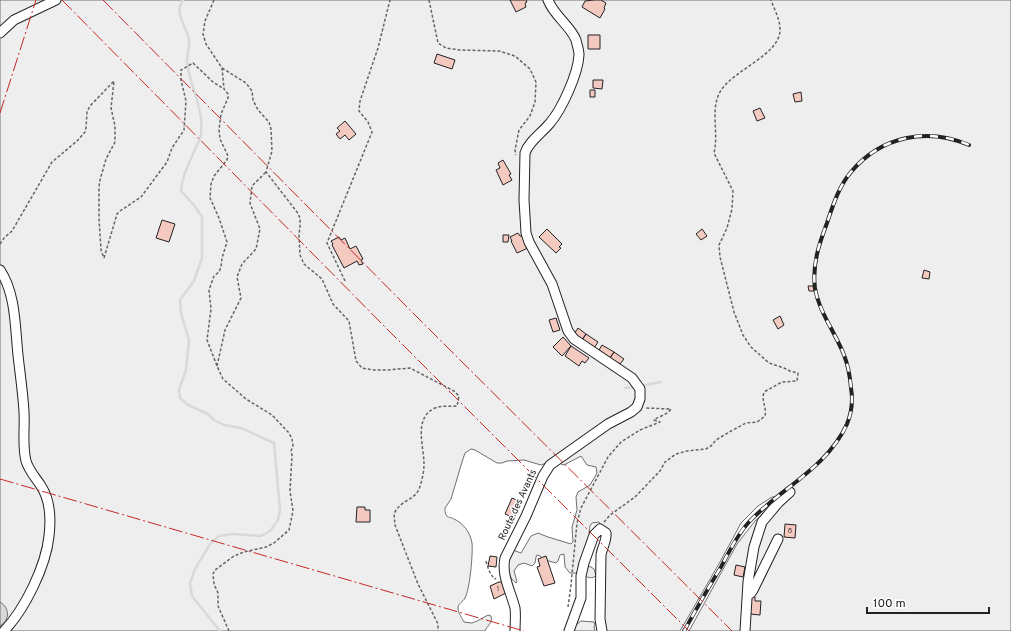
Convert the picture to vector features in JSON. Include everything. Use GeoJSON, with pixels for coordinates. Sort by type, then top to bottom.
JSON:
{"type":"FeatureCollection","features":[{"type":"Feature","properties":{"kind":"street"},"geometry":{"type":"LineString","coordinates":[[0,33],[14,20],[56,0]]}},
{"type":"Feature","properties":{"kind":"street"},"geometry":{"type":"LineString","coordinates":[[548,0],[551,7],[575,38],[579,53],[576,71],[560,111],[527,147],[525,153],[524,200],[526,233],[529,242],[552,284],[564,321],[572,336],[632,378],[640,388],[640,399],[637,407]]}},
{"type":"Feature","properties":{"kind":"street"},"geometry":{"type":"LineString","coordinates":[[0,270],[12,296],[24,411],[26,462],[31,473],[42,487],[47,497],[50,516],[48,546],[38,575],[18,613],[4,631]]}},
{"type":"Feature","properties":{"kind":"street","name":"Route des Avants"},"geometry":{"type":"LineString","coordinates":[[504,568],[505,558],[524,522],[546,470],[560,457],[586,438],[608,424],[632,412],[637,407]]}},
{"type":"Feature","properties":{"kind":"street"},"geometry":{"type":"LineString","coordinates":[[745,631],[748,582],[754,547],[762,522],[778,503],[790,492]]}},
{"type":"Feature","properties":{"kind":"street"},"geometry":{"type":"LineString","coordinates":[[569,631],[580,598],[581,576],[584,563],[594,535],[600,529],[606,533],[601,555],[600,595],[602,631]]}},
{"type":"Feature","properties":{"kind":"street"},"geometry":{"type":"LineString","coordinates":[[748,595],[751,594],[778,539]]}},
{"type":"Feature","properties":{"kind":"street"},"geometry":{"type":"LineString","coordinates":[[504,568],[515,610],[515,631]]}},
{"type":"Feature","properties":{"kind":"path"},"geometry":{"type":"LineString","coordinates":[[214,0],[205,21],[203,34],[206,44],[222,68],[246,83],[252,90],[253,100],[258,110],[269,122],[271,129],[272,151],[266,172],[252,186],[250,203],[260,229],[256,249],[242,264],[237,277],[241,298],[225,330],[217,366]]}},
{"type":"Feature","properties":{"kind":"path"},"geometry":{"type":"LineString","coordinates":[[345,281],[327,243],[372,132],[368,122],[359,111],[360,101],[378,48],[390,0]]}},
{"type":"Feature","properties":{"kind":"path"},"geometry":{"type":"LineString","coordinates":[[429,0],[438,43],[446,48],[460,50],[499,51],[515,56],[530,69],[536,82],[535,102],[530,116],[519,130],[514,150],[516,157]]}},
{"type":"Feature","properties":{"kind":"path"},"geometry":{"type":"LineString","coordinates":[[600,529],[602,524],[610,515],[635,497],[660,471],[665,462],[676,454],[706,449],[712,446],[716,440],[746,423],[757,422],[765,416],[766,411],[763,397],[764,392],[782,382],[797,381],[798,373],[769,363],[746,341],[734,312],[720,257],[719,245],[727,228],[732,209],[733,191],[714,153],[716,144],[716,110],[719,95],[726,83],[770,50],[779,38],[780,29],[771,0]]}},
{"type":"Feature","properties":{"kind":"path"},"geometry":{"type":"LineString","coordinates":[[0,244],[12,231],[52,162],[77,141],[85,132],[87,112],[90,106],[114,81],[111,108],[115,126],[115,142],[106,159],[99,187],[101,250],[104,258],[117,214],[120,210],[141,197],[166,162],[172,148],[184,130],[186,101],[181,80],[181,70],[193,63],[228,94],[228,98],[221,114],[219,130],[220,139],[228,156],[227,160],[214,176],[211,184],[210,198],[227,242],[222,258],[222,267],[214,276],[209,290],[211,309],[207,340],[223,379],[246,399],[272,415],[289,433],[293,446],[291,451],[290,491],[293,511],[289,530],[274,543],[266,547],[234,556],[215,570],[213,574],[214,584],[218,593],[218,606],[229,631]]}},
{"type":"Feature","properties":{"kind":"path"},"geometry":{"type":"LineString","coordinates":[[222,68],[224,89]]}},
{"type":"Feature","properties":{"kind":"path"},"geometry":{"type":"LineString","coordinates":[[266,172],[300,218],[300,255],[304,264],[322,279],[333,304],[349,321],[356,361],[362,368],[374,370],[410,368],[454,391],[459,396],[457,406],[442,406],[435,408],[427,414],[424,419],[420,431],[424,466],[419,490],[413,496],[401,503],[394,514],[395,525],[418,584],[438,624],[438,631]]}},
{"type":"Feature","properties":{"kind":"path"},"geometry":{"type":"LineString","coordinates":[[568,608],[577,523],[581,508],[608,457],[621,442],[640,430],[660,422],[654,420],[670,411],[669,409],[637,407]]}},
{"type":"Feature","properties":{"kind":"path"},"geometry":{"type":"LineString","coordinates":[[486,561],[488,569],[495,579],[499,569],[504,568]]}},
{"type":"Feature","properties":{"kind":"shaded area"},"geometry":{"type":"Polygon","coordinates":[[[0,0],[1011,0],[1011,631],[689,631],[737,544],[755,521],[783,496],[772,497],[758,506],[741,523],[680,631],[603,631],[602,528],[599,522],[592,523],[589,533],[591,539],[587,566],[594,569],[596,576],[594,577],[590,578],[579,574],[570,573],[565,567],[564,554],[560,555],[556,563],[545,560],[537,555],[535,563],[532,566],[524,563],[518,565],[514,571],[516,583],[510,576],[508,567],[510,554],[513,550],[521,553],[531,536],[538,533],[571,544],[573,542],[572,527],[577,510],[576,497],[578,492],[590,485],[597,473],[596,467],[587,465],[581,456],[564,465],[554,457],[549,462],[541,465],[524,460],[497,463],[471,449],[465,453],[451,499],[445,510],[448,517],[457,521],[466,528],[472,543],[470,579],[465,598],[458,606],[459,612],[464,622],[472,623],[488,615],[491,616],[491,623],[485,631],[0,631],[0,0]]]}},
{"type":"Feature","properties":{"kind":"shaded area"},"geometry":{"type":"Polygon","coordinates":[[[0,602],[6,607],[8,614],[6,621],[0,626],[0,602]]]}},
{"type":"Feature","properties":{"kind":"shaded area"},"geometry":{"type":"Polygon","coordinates":[[[581,621],[594,622],[595,631],[568,631],[581,621]]]}},
{"type":"Feature","properties":{"kind":"building"},"geometry":{"type":"Polygon","coordinates":[[[510,0],[526,0],[526,7],[516,12],[510,0]]]}},
{"type":"Feature","properties":{"kind":"building"},"geometry":{"type":"Polygon","coordinates":[[[601,0],[606,3],[605,9],[600,18],[582,7],[585,1],[601,0]]]}},
{"type":"Feature","properties":{"kind":"building"},"geometry":{"type":"Polygon","coordinates":[[[588,35],[600,35],[600,49],[588,49],[588,35]]]}},
{"type":"Feature","properties":{"kind":"building"},"geometry":{"type":"Polygon","coordinates":[[[437,54],[455,60],[452,69],[434,63],[437,54]]]}},
{"type":"Feature","properties":{"kind":"building"},"geometry":{"type":"Polygon","coordinates":[[[593,80],[603,80],[602,89],[593,88],[593,80]]]}},
{"type":"Feature","properties":{"kind":"building"},"geometry":{"type":"Polygon","coordinates":[[[590,90],[595,90],[595,97],[590,97],[590,90]]]}},
{"type":"Feature","properties":{"kind":"building"},"geometry":{"type":"Polygon","coordinates":[[[801,92],[802,101],[795,102],[793,94],[801,92]]]}},
{"type":"Feature","properties":{"kind":"building"},"geometry":{"type":"Polygon","coordinates":[[[760,108],[765,118],[757,121],[753,111],[760,108]]]}},
{"type":"Feature","properties":{"kind":"building"},"geometry":{"type":"Polygon","coordinates":[[[345,121],[356,134],[349,140],[345,135],[340,139],[336,134],[340,131],[337,128],[345,121]]]}},
{"type":"Feature","properties":{"kind":"building"},"geometry":{"type":"Polygon","coordinates":[[[503,160],[511,174],[509,175],[512,180],[503,185],[496,170],[500,168],[498,163],[503,160]]]}},
{"type":"Feature","properties":{"kind":"building"},"geometry":{"type":"Polygon","coordinates":[[[162,220],[175,224],[169,242],[156,238],[162,220]]]}},
{"type":"Feature","properties":{"kind":"building"},"geometry":{"type":"Polygon","coordinates":[[[547,229],[562,244],[559,247],[561,248],[556,253],[539,237],[547,229]]]}},
{"type":"Feature","properties":{"kind":"building"},"geometry":{"type":"Polygon","coordinates":[[[702,229],[707,236],[701,240],[696,234],[702,229]]]}},
{"type":"Feature","properties":{"kind":"building"},"geometry":{"type":"Polygon","coordinates":[[[518,233],[522,236],[528,248],[517,253],[510,237],[518,233]]]}},
{"type":"Feature","properties":{"kind":"building"},"geometry":{"type":"Polygon","coordinates":[[[503,235],[509,235],[508,242],[503,242],[503,235]]]}},
{"type":"Feature","properties":{"kind":"building"},"geometry":{"type":"Polygon","coordinates":[[[339,237],[341,240],[345,238],[350,249],[356,246],[363,259],[361,260],[363,264],[359,265],[357,261],[344,268],[331,241],[339,237]]]}},
{"type":"Feature","properties":{"kind":"building"},"geometry":{"type":"Polygon","coordinates":[[[924,270],[930,272],[929,279],[922,278],[924,270]]]}},
{"type":"Feature","properties":{"kind":"building"},"geometry":{"type":"Polygon","coordinates":[[[808,286],[813,286],[814,291],[809,291],[808,286]]]}},
{"type":"Feature","properties":{"kind":"building"},"geometry":{"type":"Polygon","coordinates":[[[780,316],[784,325],[778,329],[773,320],[780,316]]]}},
{"type":"Feature","properties":{"kind":"building"},"geometry":{"type":"Polygon","coordinates":[[[556,318],[560,330],[553,332],[549,320],[556,318]]]}},
{"type":"Feature","properties":{"kind":"building"},"geometry":{"type":"Polygon","coordinates":[[[578,328],[586,334],[582,340],[574,334],[578,328]]]}},
{"type":"Feature","properties":{"kind":"building"},"geometry":{"type":"Polygon","coordinates":[[[586,334],[598,342],[594,348],[582,340],[586,334]]]}},
{"type":"Feature","properties":{"kind":"building"},"geometry":{"type":"Polygon","coordinates":[[[563,337],[571,346],[562,356],[553,347],[563,337]]]}},
{"type":"Feature","properties":{"kind":"building"},"geometry":{"type":"Polygon","coordinates":[[[602,345],[614,352],[610,358],[599,350],[602,345]]]}},
{"type":"Feature","properties":{"kind":"building"},"geometry":{"type":"Polygon","coordinates":[[[571,346],[589,358],[585,363],[582,361],[579,366],[565,356],[571,346]]]}},
{"type":"Feature","properties":{"kind":"building"},"geometry":{"type":"Polygon","coordinates":[[[614,352],[624,359],[620,364],[610,358],[614,352]]]}},
{"type":"Feature","properties":{"kind":"building"},"geometry":{"type":"Polygon","coordinates":[[[512,498],[521,502],[514,518],[505,514],[512,498]]]}},
{"type":"Feature","properties":{"kind":"building"},"geometry":{"type":"Polygon","coordinates":[[[357,507],[365,507],[365,510],[370,510],[370,522],[356,522],[357,507]]]}},
{"type":"Feature","properties":{"kind":"building"},"geometry":{"type":"Polygon","coordinates":[[[785,524],[796,525],[795,538],[784,537],[785,524]]]}},
{"type":"Feature","properties":{"kind":"building"},"geometry":{"type":"Polygon","coordinates":[[[490,556],[497,557],[496,567],[488,566],[490,556]]]}},
{"type":"Feature","properties":{"kind":"building"},"geometry":{"type":"Polygon","coordinates":[[[546,556],[555,583],[544,586],[537,567],[540,566],[538,559],[546,556]]]}},
{"type":"Feature","properties":{"kind":"building"},"geometry":{"type":"Polygon","coordinates":[[[736,565],[745,567],[743,577],[734,575],[736,565]]]}},
{"type":"Feature","properties":{"kind":"building"},"geometry":{"type":"Polygon","coordinates":[[[502,582],[506,593],[494,599],[490,586],[502,582]]]}},
{"type":"Feature","properties":{"kind":"building"},"geometry":{"type":"Polygon","coordinates":[[[752,596],[755,597],[755,601],[761,601],[760,615],[750,614],[752,596]]]}},
{"type":"Feature","properties":{"kind":"waterway"},"geometry":{"type":"LineString","coordinates":[[183,0],[179,10],[189,40],[187,61],[188,70],[200,115],[201,135],[185,174],[181,191],[194,205],[202,217],[202,258],[194,281],[180,300],[181,313],[189,340],[186,370],[179,390],[180,398],[188,405],[208,414],[214,420],[224,425],[241,428],[274,443],[280,510],[278,520],[270,531],[261,536],[233,534],[219,536],[210,544],[195,569],[190,583],[192,596],[220,631]]}},
{"type":"Feature","properties":{"kind":"waterway"},"geometry":{"type":"LineString","coordinates":[[640,386],[661,382]]}},
{"type":"Feature","properties":{"kind":"waterway"},"geometry":{"type":"LineString","coordinates":[[625,388],[635,387]]}},
{"type":"Feature","properties":{"kind":"railway"},"geometry":{"type":"LineString","coordinates":[[684,631],[741,532],[762,510],[816,465],[828,453],[849,420],[852,397],[848,367],[820,305],[814,279],[815,263],[819,247],[834,203],[843,183],[851,172],[876,150],[890,143],[906,138],[921,136],[937,137],[969,145]]}},
{"type":"Feature","properties":{"kind":"power"},"geometry":{"type":"LineString","coordinates":[[0,113],[36,0]]}},
{"type":"Feature","properties":{"kind":"power"},"geometry":{"type":"LineString","coordinates":[[62,0],[391,333],[689,631]]}},
{"type":"Feature","properties":{"kind":"power"},"geometry":{"type":"LineString","coordinates":[[103,0],[413,313],[732,631]]}},
{"type":"Feature","properties":{"kind":"power"},"geometry":{"type":"LineString","coordinates":[[0,479],[524,631]]}}]}
